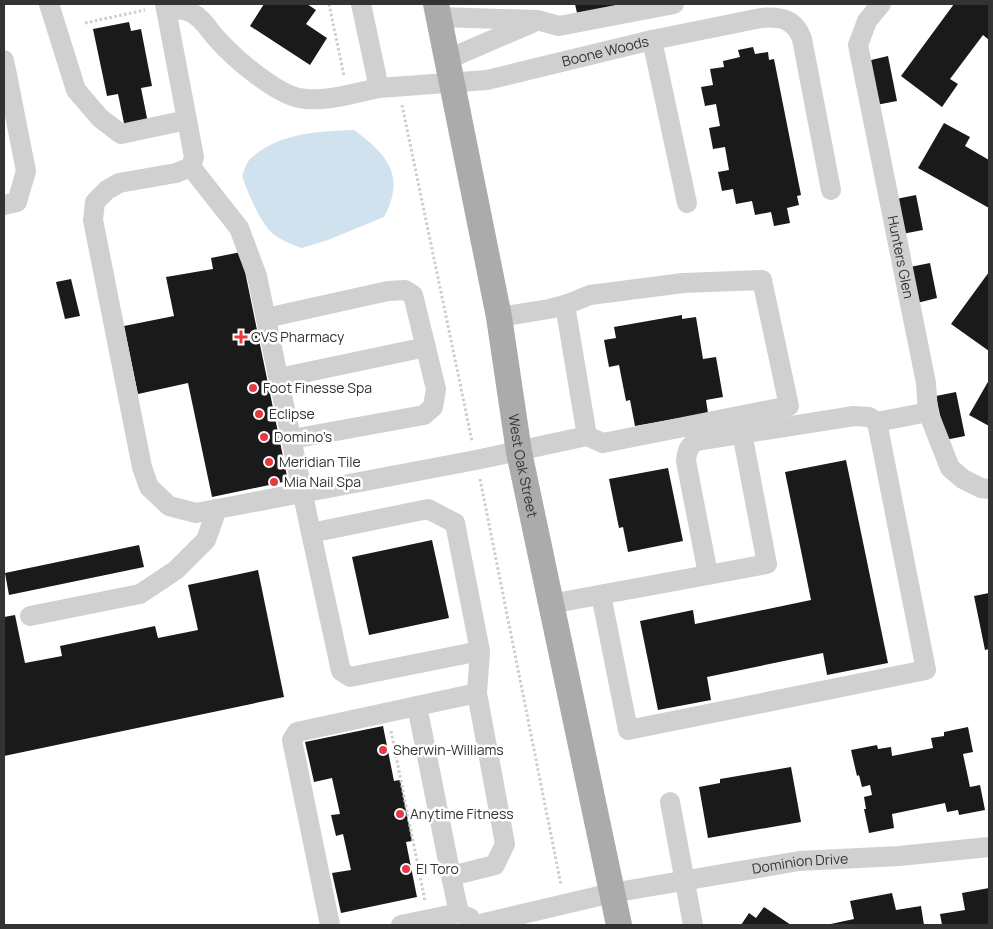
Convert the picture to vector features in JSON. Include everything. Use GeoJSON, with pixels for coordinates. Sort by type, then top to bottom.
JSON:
{"type":"FeatureCollection","features":[{"type":"Feature","properties":{"kind":"main road","name":"West Oak Street"},"geometry":{"type":"LineString","coordinates":[[438,10],[499,317],[519,452],[619,925]]}},
{"type":"Feature","properties":{"kind":"street"},"geometry":{"type":"LineString","coordinates":[[49,4],[76,90],[100,118],[121,134],[187,120]]}},
{"type":"Feature","properties":{"kind":"street"},"geometry":{"type":"LineString","coordinates":[[361,4],[379,88]]}},
{"type":"Feature","properties":{"kind":"street"},"geometry":{"type":"LineString","coordinates":[[438,10],[537,20],[559,26],[674,4]]}},
{"type":"Feature","properties":{"kind":"street","name":"Hunters Glen"},"geometry":{"type":"LineString","coordinates":[[881,4],[867,20],[858,45],[926,383],[928,412],[950,468],[963,479],[989,490]]}},
{"type":"Feature","properties":{"kind":"street"},"geometry":{"type":"LineString","coordinates":[[166,6],[194,157],[191,167],[176,174],[119,183],[107,190],[95,202],[93,220],[142,467],[149,487],[169,506],[196,513],[519,452],[587,436],[603,443],[789,406],[762,280],[674,284],[590,295],[550,310],[499,317]]}},
{"type":"Feature","properties":{"kind":"street","name":"Boone Woods"},"geometry":{"type":"LineString","coordinates":[[166,6],[190,11],[200,17],[218,41],[248,68],[279,89],[298,98],[318,99],[379,88],[449,71],[487,80],[652,40],[761,18],[785,19],[798,28],[802,39],[831,190]]}},
{"type":"Feature","properties":{"kind":"street"},"geometry":{"type":"LineString","coordinates":[[449,71],[537,20]]}},
{"type":"Feature","properties":{"kind":"street"},"geometry":{"type":"LineString","coordinates":[[652,40],[687,203]]}},
{"type":"Feature","properties":{"kind":"street"},"geometry":{"type":"LineString","coordinates":[[4,60],[26,171],[18,202],[4,205]]}},
{"type":"Feature","properties":{"kind":"street"},"geometry":{"type":"LineString","coordinates":[[191,167],[239,228],[257,276],[341,671],[350,678],[480,651]]}},
{"type":"Feature","properties":{"kind":"street"},"geometry":{"type":"LineString","coordinates":[[266,318],[388,291],[405,290],[413,295],[436,389],[433,407],[424,415],[292,439]]}},
{"type":"Feature","properties":{"kind":"street"},"geometry":{"type":"LineString","coordinates":[[565,305],[587,436]]}},
{"type":"Feature","properties":{"kind":"street"},"geometry":{"type":"LineString","coordinates":[[279,378],[426,348]]}},
{"type":"Feature","properties":{"kind":"street"},"geometry":{"type":"LineString","coordinates":[[708,574],[686,461],[690,445],[696,441],[854,416],[869,417],[877,422],[928,412]]}},
{"type":"Feature","properties":{"kind":"street"},"geometry":{"type":"LineString","coordinates":[[602,595],[628,730],[926,670],[877,422]]}},
{"type":"Feature","properties":{"kind":"street"},"geometry":{"type":"LineString","coordinates":[[550,604],[767,564],[742,433]]}},
{"type":"Feature","properties":{"kind":"street"},"geometry":{"type":"LineString","coordinates":[[30,616],[140,594],[176,570],[206,540],[217,509]]}},
{"type":"Feature","properties":{"kind":"street"},"geometry":{"type":"LineString","coordinates":[[311,533],[428,509],[455,523],[480,651],[477,693],[505,844],[495,865],[451,876]]}},
{"type":"Feature","properties":{"kind":"street"},"geometry":{"type":"LineString","coordinates":[[330,925],[292,740],[297,732],[477,693]]}},
{"type":"Feature","properties":{"kind":"street"},"geometry":{"type":"LineString","coordinates":[[417,706],[459,914]]}},
{"type":"Feature","properties":{"kind":"street"},"geometry":{"type":"LineString","coordinates":[[670,802],[693,925]]}},
{"type":"Feature","properties":{"kind":"street","name":"Dominion Drive"},"geometry":{"type":"LineString","coordinates":[[483,924],[612,893],[799,861],[899,856],[989,847]]}},
{"type":"Feature","properties":{"kind":"street"},"geometry":{"type":"LineString","coordinates":[[401,925],[459,914],[483,924]]}},
{"type":"Feature","properties":{"kind":"path"},"geometry":{"type":"LineString","coordinates":[[328,4],[344,77]]}},
{"type":"Feature","properties":{"kind":"path"},"geometry":{"type":"LineString","coordinates":[[85,23],[145,10]]}},
{"type":"Feature","properties":{"kind":"path"},"geometry":{"type":"LineString","coordinates":[[390,726],[426,906]]}},
{"type":"Feature","properties":{"kind":"water"},"geometry":{"type":"Polygon","coordinates":[[[354,130],[376,148],[390,168],[393,178],[393,190],[384,217],[328,240],[302,248],[285,242],[274,235],[258,214],[242,176],[250,159],[261,150],[273,144],[299,135],[354,130]]]}},
{"type":"Feature","properties":{"kind":"building"},"geometry":{"type":"Polygon","coordinates":[[[264,4],[307,4],[316,10],[306,24],[327,38],[310,65],[250,26],[264,4]]]}},
{"type":"Feature","properties":{"kind":"building"},"geometry":{"type":"Polygon","coordinates":[[[575,4],[622,4],[622,5],[577,13],[575,4]]]}},
{"type":"Feature","properties":{"kind":"building"},"geometry":{"type":"Polygon","coordinates":[[[954,4],[989,5],[989,40],[983,35],[950,79],[958,84],[942,107],[901,76],[954,4]]]}},
{"type":"Feature","properties":{"kind":"building"},"geometry":{"type":"Polygon","coordinates":[[[129,22],[131,31],[141,29],[152,86],[141,88],[148,123],[125,128],[118,94],[107,96],[93,29],[129,22]]]}},
{"type":"Feature","properties":{"kind":"building"},"geometry":{"type":"Polygon","coordinates":[[[753,47],[755,54],[768,52],[769,60],[774,59],[801,195],[797,196],[799,205],[787,208],[790,223],[774,226],[771,212],[755,215],[752,201],[736,204],[733,189],[722,191],[718,172],[729,170],[725,147],[713,149],[709,128],[720,126],[716,104],[705,106],[701,87],[713,85],[710,69],[724,67],[723,61],[740,57],[738,50],[753,47]]]}},
{"type":"Feature","properties":{"kind":"building"},"geometry":{"type":"Polygon","coordinates":[[[888,56],[897,101],[876,105],[867,61],[888,56]]]}},
{"type":"Feature","properties":{"kind":"building"},"geometry":{"type":"Polygon","coordinates":[[[944,123],[970,137],[965,146],[989,160],[989,208],[918,168],[944,123]]]}},
{"type":"Feature","properties":{"kind":"building"},"geometry":{"type":"Polygon","coordinates":[[[916,195],[923,230],[902,234],[896,199],[916,195]]]}},
{"type":"Feature","properties":{"kind":"building"},"geometry":{"type":"Polygon","coordinates":[[[241,252],[288,481],[212,497],[188,383],[138,394],[124,326],[174,316],[166,277],[213,269],[211,258],[241,252]]]}},
{"type":"Feature","properties":{"kind":"building"},"geometry":{"type":"Polygon","coordinates":[[[930,263],[937,298],[917,303],[910,267],[930,263]]]}},
{"type":"Feature","properties":{"kind":"building"},"geometry":{"type":"Polygon","coordinates":[[[989,272],[989,351],[951,324],[989,272]]]}},
{"type":"Feature","properties":{"kind":"building"},"geometry":{"type":"Polygon","coordinates":[[[71,279],[80,316],[65,319],[56,282],[71,279]]]}},
{"type":"Feature","properties":{"kind":"building"},"geometry":{"type":"Polygon","coordinates":[[[682,315],[682,319],[696,317],[703,359],[716,357],[723,397],[706,400],[708,413],[635,426],[630,400],[626,401],[619,365],[609,367],[604,340],[616,338],[614,327],[682,315]]]}},
{"type":"Feature","properties":{"kind":"building"},"geometry":{"type":"Polygon","coordinates":[[[989,380],[989,426],[969,415],[989,380]]]}},
{"type":"Feature","properties":{"kind":"building"},"geometry":{"type":"Polygon","coordinates":[[[956,392],[965,436],[945,440],[936,396],[956,392]]]}},
{"type":"Feature","properties":{"kind":"building"},"geometry":{"type":"Polygon","coordinates":[[[846,460],[888,663],[827,675],[823,653],[707,677],[711,700],[658,710],[640,621],[693,610],[695,624],[811,600],[785,472],[846,460]]]}},
{"type":"Feature","properties":{"kind":"building"},"geometry":{"type":"Polygon","coordinates":[[[668,468],[683,541],[628,552],[623,527],[619,528],[609,479],[668,468]]]}},
{"type":"Feature","properties":{"kind":"building"},"geometry":{"type":"Polygon","coordinates":[[[432,540],[449,618],[369,635],[352,557],[432,540]]]}},
{"type":"Feature","properties":{"kind":"building"},"geometry":{"type":"Polygon","coordinates":[[[139,545],[144,567],[9,595],[5,573],[139,545]]]}},
{"type":"Feature","properties":{"kind":"building"},"geometry":{"type":"Polygon","coordinates":[[[258,570],[284,697],[4,756],[4,617],[15,615],[25,663],[62,656],[60,646],[155,626],[158,638],[198,630],[188,585],[258,570]]]}},
{"type":"Feature","properties":{"kind":"building"},"geometry":{"type":"Polygon","coordinates":[[[989,593],[989,649],[985,650],[974,596],[989,593]]]}},
{"type":"Feature","properties":{"kind":"building"},"geometry":{"type":"Polygon","coordinates":[[[383,726],[394,781],[400,780],[412,841],[406,842],[417,897],[341,913],[332,873],[351,870],[343,834],[336,836],[331,815],[340,814],[332,778],[314,782],[305,742],[383,726]]]}},
{"type":"Feature","properties":{"kind":"building"},"geometry":{"type":"Polygon","coordinates":[[[968,727],[973,752],[963,754],[970,787],[980,785],[985,810],[959,815],[958,810],[947,812],[945,803],[892,814],[894,828],[869,833],[864,809],[866,809],[864,797],[872,795],[870,785],[862,787],[859,775],[857,776],[851,750],[877,745],[878,749],[891,747],[892,756],[933,748],[931,738],[944,736],[944,732],[968,727]]]}},
{"type":"Feature","properties":{"kind":"building"},"geometry":{"type":"Polygon","coordinates":[[[791,767],[801,822],[708,838],[699,787],[720,783],[720,779],[791,767]]]}},
{"type":"Feature","properties":{"kind":"building"},"geometry":{"type":"Polygon","coordinates":[[[989,888],[989,925],[942,925],[940,914],[965,910],[962,893],[989,888]]]}},
{"type":"Feature","properties":{"kind":"building"},"geometry":{"type":"Polygon","coordinates":[[[892,893],[896,910],[921,906],[924,925],[826,925],[854,919],[850,901],[892,893]]]}},
{"type":"Feature","properties":{"kind":"building"},"geometry":{"type":"Polygon","coordinates":[[[764,907],[791,925],[741,925],[749,913],[756,918],[764,907]]]}},
{"type":"Feature","properties":{"kind":"place","name":"CVS Pharmacy"},"geometry":{"type":"Point","coordinates":[241,337]}},
{"type":"Feature","properties":{"kind":"place","name":"Foot Finesse Spa"},"geometry":{"type":"Point","coordinates":[253,388]}},
{"type":"Feature","properties":{"kind":"place","name":"Eclipse"},"geometry":{"type":"Point","coordinates":[259,414]}},
{"type":"Feature","properties":{"kind":"place","name":"Domino's"},"geometry":{"type":"Point","coordinates":[264,437]}},
{"type":"Feature","properties":{"kind":"place","name":"Meridian Tile"},"geometry":{"type":"Point","coordinates":[269,462]}},
{"type":"Feature","properties":{"kind":"place","name":"Mia Nail Spa"},"geometry":{"type":"Point","coordinates":[274,482]}},
{"type":"Feature","properties":{"kind":"place","name":"Sherwin-Williams"},"geometry":{"type":"Point","coordinates":[383,750]}},
{"type":"Feature","properties":{"kind":"place","name":"Anytime Fitness"},"geometry":{"type":"Point","coordinates":[400,814]}},
{"type":"Feature","properties":{"kind":"place","name":"El Toro"},"geometry":{"type":"Point","coordinates":[406,869]}}]}
